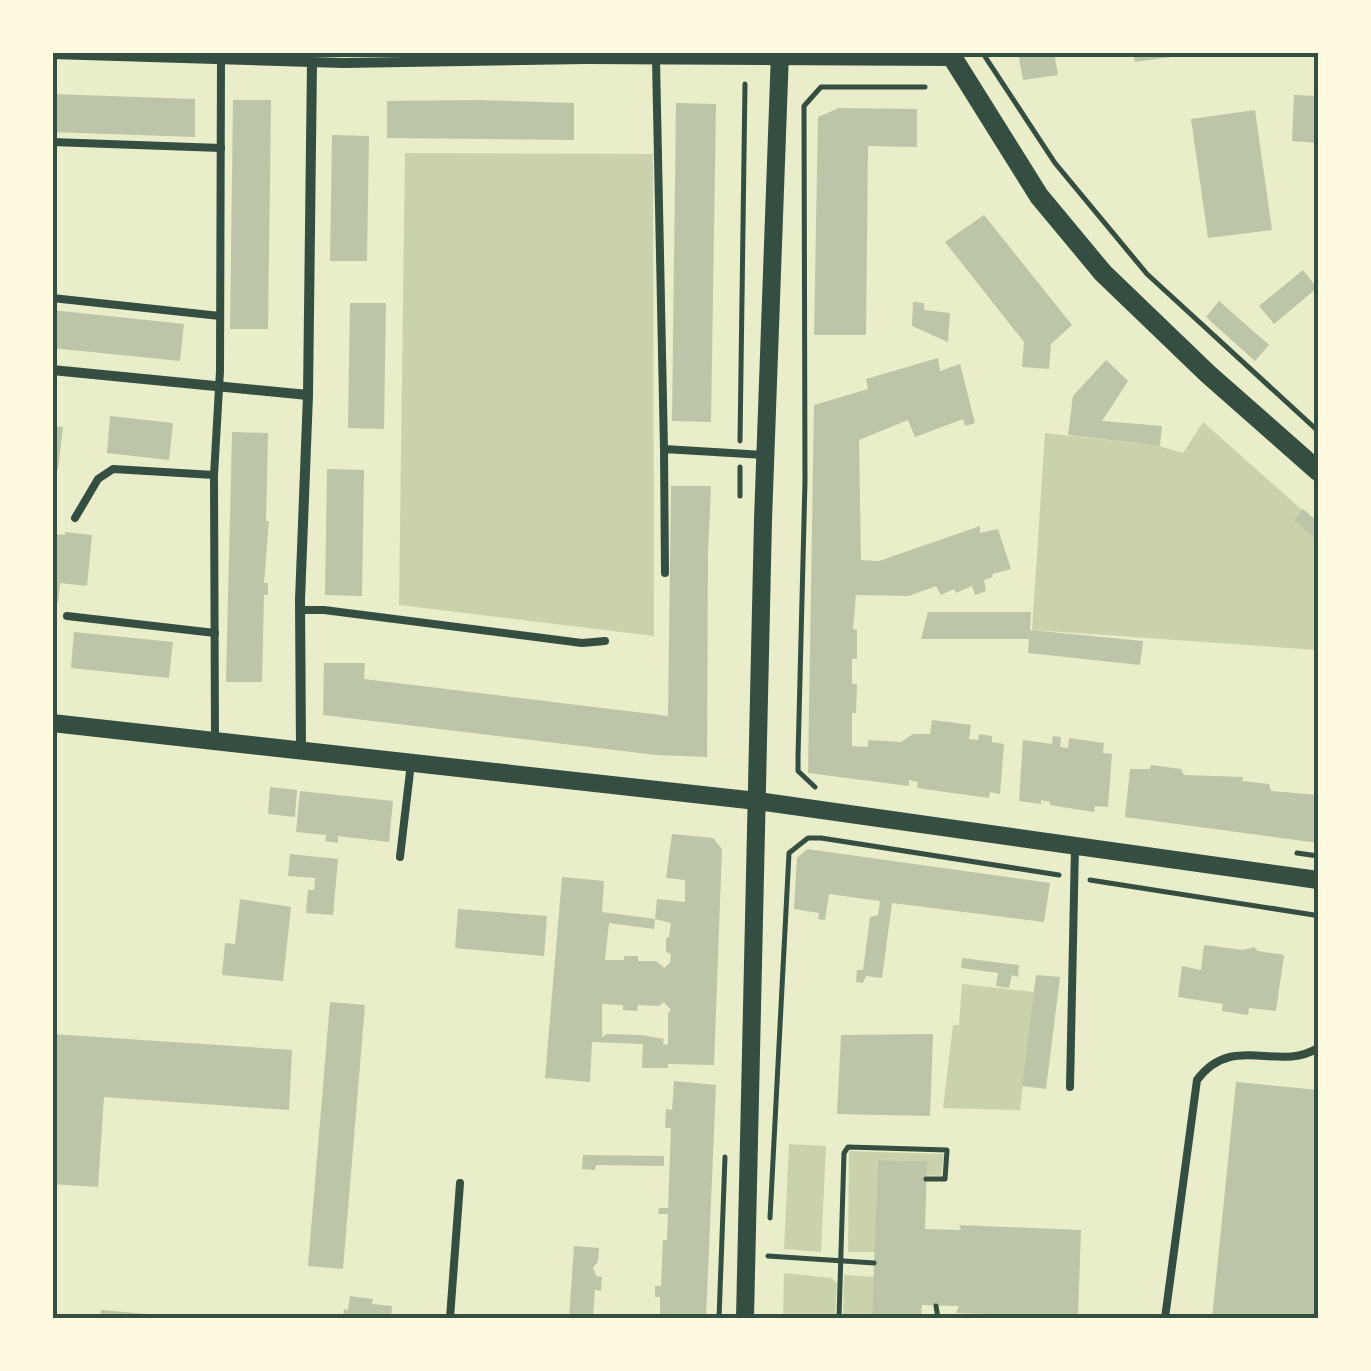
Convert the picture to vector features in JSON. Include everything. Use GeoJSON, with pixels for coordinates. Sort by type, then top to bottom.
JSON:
{"type":"FeatureCollection","features":[{"type":"Feature","properties":{"kind":"main road"},"geometry":{"type":"LineString","coordinates":[[951,56],[1040,196],[1103,274],[1318,471]]}},
{"type":"Feature","properties":{"kind":"street"},"geometry":{"type":"LineString","coordinates":[[52,54],[221,59],[270,56],[312,62],[951,56]]}},
{"type":"Feature","properties":{"kind":"street"},"geometry":{"type":"LineString","coordinates":[[745,1318],[779,56]]}},
{"type":"Feature","properties":{"kind":"street"},"geometry":{"type":"LineString","coordinates":[[301,750],[300,610],[308,395],[312,62]]}},
{"type":"Feature","properties":{"kind":"street"},"geometry":{"type":"LineString","coordinates":[[52,370],[308,395]]}},
{"type":"Feature","properties":{"kind":"street"},"geometry":{"type":"LineString","coordinates":[[52,723],[757,801],[1318,880]]}},
{"type":"Feature","properties":{"kind":"lane"},"geometry":{"type":"LineString","coordinates":[[663,57],[666,573]]}},
{"type":"Feature","properties":{"kind":"lane"},"geometry":{"type":"LineString","coordinates":[[215,741],[214,474],[220,316],[221,59]]}},
{"type":"Feature","properties":{"kind":"lane"},"geometry":{"type":"LineString","coordinates":[[52,142],[222,148]]}},
{"type":"Feature","properties":{"kind":"lane"},"geometry":{"type":"LineString","coordinates":[[52,298],[220,316]]}},
{"type":"Feature","properties":{"kind":"lane"},"geometry":{"type":"LineString","coordinates":[[664,449],[766,456]]}},
{"type":"Feature","properties":{"kind":"lane"},"geometry":{"type":"LineString","coordinates":[[75,518],[98,479],[114,468],[214,474]]}},
{"type":"Feature","properties":{"kind":"lane"},"geometry":{"type":"LineString","coordinates":[[300,610],[582,643],[605,640]]}},
{"type":"Feature","properties":{"kind":"lane"},"geometry":{"type":"LineString","coordinates":[[67,616],[216,633]]}},
{"type":"Feature","properties":{"kind":"lane"},"geometry":{"type":"LineString","coordinates":[[400,857],[411,763]]}},
{"type":"Feature","properties":{"kind":"lane"},"geometry":{"type":"LineString","coordinates":[[1070,1087],[1074,846]]}},
{"type":"Feature","properties":{"kind":"lane"},"geometry":{"type":"LineString","coordinates":[[1166,1318],[1197,1080],[1210,1063],[1231,1055],[1298,1056],[1318,1048]]}},
{"type":"Feature","properties":{"kind":"lane"},"geometry":{"type":"LineString","coordinates":[[450,1318],[460,1183]]}},
{"type":"Feature","properties":{"kind":"path"},"geometry":{"type":"LineString","coordinates":[[982,52],[1055,163],[1147,274],[1318,430]]}},
{"type":"Feature","properties":{"kind":"path"},"geometry":{"type":"LineString","coordinates":[[740,508],[745,84]]}},
{"type":"Feature","properties":{"kind":"path"},"geometry":{"type":"LineString","coordinates":[[798,757],[805,482],[804,106],[821,87],[925,88]]}},
{"type":"Feature","properties":{"kind":"path"},"geometry":{"type":"LineString","coordinates":[[775,1154],[790,853],[808,838],[1314,915]]}},
{"type":"Feature","properties":{"kind":"path"},"geometry":{"type":"LineString","coordinates":[[838,1318],[844,1154],[848,1147],[947,1150],[945,1179],[926,1179]]}},
{"type":"Feature","properties":{"kind":"path"},"geometry":{"type":"LineString","coordinates":[[762,1255],[874,1263]]}},
{"type":"Feature","properties":{"kind":"path"},"geometry":{"type":"LineString","coordinates":[[936,1306],[938,1318]]}},
{"type":"Feature","properties":{"kind":"green space"},"geometry":{"type":"Polygon","coordinates":[[[405,153],[653,154],[654,636],[399,605],[405,153]]]}},
{"type":"Feature","properties":{"kind":"green space"},"geometry":{"type":"Polygon","coordinates":[[[1203,422],[1318,524],[1318,650],[1032,630],[1045,433],[1159,446],[1183,453],[1203,422]]]}},
{"type":"Feature","properties":{"kind":"green space"},"geometry":{"type":"Polygon","coordinates":[[[962,984],[1034,992],[1020,1110],[943,1108],[953,1025],[959,1025],[962,984]]]}},
{"type":"Feature","properties":{"kind":"green space"},"geometry":{"type":"Polygon","coordinates":[[[789,1144],[826,1146],[821,1252],[784,1249],[789,1144]]]}},
{"type":"Feature","properties":{"kind":"green space"},"geometry":{"type":"Polygon","coordinates":[[[849,1151],[944,1154],[941,1176],[926,1175],[926,1161],[878,1160],[875,1252],[848,1252],[849,1151]]]}},
{"type":"Feature","properties":{"kind":"green space"},"geometry":{"type":"Polygon","coordinates":[[[784,1273],[832,1278],[837,1284],[835,1318],[783,1318],[784,1273]]]}},
{"type":"Feature","properties":{"kind":"green space"},"geometry":{"type":"Polygon","coordinates":[[[844,1275],[874,1277],[872,1318],[843,1318],[844,1275]]]}},
{"type":"Feature","properties":{"kind":"building"},"geometry":{"type":"Polygon","coordinates":[[[1018,52],[1054,52],[1058,75],[1023,80],[1018,52]]]}},
{"type":"Feature","properties":{"kind":"building"},"geometry":{"type":"Polygon","coordinates":[[[1133,52],[1186,52],[1186,55],[1135,62],[1133,52]]]}},
{"type":"Feature","properties":{"kind":"building"},"geometry":{"type":"Polygon","coordinates":[[[52,94],[195,99],[195,137],[52,132],[52,94]]]}},
{"type":"Feature","properties":{"kind":"building"},"geometry":{"type":"Polygon","coordinates":[[[1294,95],[1318,96],[1318,143],[1292,141],[1294,95]]]}},
{"type":"Feature","properties":{"kind":"building"},"geometry":{"type":"Polygon","coordinates":[[[233,100],[271,100],[268,329],[230,329],[233,100]]]}},
{"type":"Feature","properties":{"kind":"building"},"geometry":{"type":"Polygon","coordinates":[[[387,101],[574,103],[574,140],[387,138],[387,101]]]}},
{"type":"Feature","properties":{"kind":"building"},"geometry":{"type":"Polygon","coordinates":[[[676,103],[716,104],[711,422],[672,421],[676,103]]]}},
{"type":"Feature","properties":{"kind":"building"},"geometry":{"type":"Polygon","coordinates":[[[839,108],[917,109],[917,147],[868,146],[866,335],[814,335],[818,117],[839,108]]]}},
{"type":"Feature","properties":{"kind":"building"},"geometry":{"type":"Polygon","coordinates":[[[1255,110],[1272,230],[1208,238],[1191,119],[1255,110]]]}},
{"type":"Feature","properties":{"kind":"building"},"geometry":{"type":"Polygon","coordinates":[[[332,135],[369,136],[367,261],[330,261],[332,135]]]}},
{"type":"Feature","properties":{"kind":"building"},"geometry":{"type":"Polygon","coordinates":[[[984,215],[1072,325],[1051,344],[1049,369],[1022,367],[1024,342],[945,242],[984,215]]]}},
{"type":"Feature","properties":{"kind":"building"},"geometry":{"type":"Polygon","coordinates":[[[1303,270],[1317,288],[1274,324],[1259,306],[1303,270]]]}},
{"type":"Feature","properties":{"kind":"building"},"geometry":{"type":"Polygon","coordinates":[[[1219,301],[1269,345],[1255,361],[1206,317],[1219,301]]]}},
{"type":"Feature","properties":{"kind":"building"},"geometry":{"type":"Polygon","coordinates":[[[913,302],[924,303],[924,310],[950,313],[948,342],[912,326],[913,302]]]}},
{"type":"Feature","properties":{"kind":"building"},"geometry":{"type":"Polygon","coordinates":[[[350,303],[386,303],[384,429],[348,428],[350,303]]]}},
{"type":"Feature","properties":{"kind":"building"},"geometry":{"type":"Polygon","coordinates":[[[52,310],[184,324],[180,361],[52,348],[52,310]]]}},
{"type":"Feature","properties":{"kind":"building"},"geometry":{"type":"Polygon","coordinates":[[[938,358],[940,371],[960,364],[975,423],[965,426],[963,419],[915,437],[908,420],[859,440],[861,560],[879,561],[980,526],[980,533],[998,529],[1011,569],[992,574],[984,580],[986,591],[975,595],[972,586],[941,595],[936,586],[909,596],[856,595],[853,629],[857,630],[857,659],[852,659],[852,684],[857,684],[852,746],[868,747],[868,740],[901,742],[913,734],[930,734],[932,720],[971,725],[969,739],[978,740],[979,734],[1004,744],[1000,794],[990,792],[989,798],[917,788],[918,782],[909,780],[909,786],[808,773],[814,405],[868,389],[866,379],[938,358]]]}},
{"type":"Feature","properties":{"kind":"building"},"geometry":{"type":"Polygon","coordinates":[[[1106,360],[1128,381],[1102,421],[1162,426],[1160,446],[1068,435],[1073,396],[1106,360]]]}},
{"type":"Feature","properties":{"kind":"building"},"geometry":{"type":"Polygon","coordinates":[[[110,416],[173,423],[169,460],[107,453],[110,416]]]}},
{"type":"Feature","properties":{"kind":"building"},"geometry":{"type":"Polygon","coordinates":[[[52,426],[63,427],[58,470],[52,469],[52,426]]]}},
{"type":"Feature","properties":{"kind":"building"},"geometry":{"type":"Polygon","coordinates":[[[232,432],[268,433],[269,521],[264,583],[268,583],[268,595],[264,595],[262,682],[226,682],[232,432]]]}},
{"type":"Feature","properties":{"kind":"building"},"geometry":{"type":"Polygon","coordinates":[[[327,469],[364,470],[362,596],[325,595],[327,469]]]}},
{"type":"Feature","properties":{"kind":"building"},"geometry":{"type":"Polygon","coordinates":[[[671,486],[711,486],[707,757],[656,755],[323,715],[324,663],[365,663],[364,679],[668,716],[671,486]]]}},
{"type":"Feature","properties":{"kind":"building"},"geometry":{"type":"Polygon","coordinates":[[[1303,509],[1318,522],[1318,541],[1294,520],[1303,509]]]}},
{"type":"Feature","properties":{"kind":"building"},"geometry":{"type":"Polygon","coordinates":[[[52,534],[92,535],[87,586],[60,583],[58,603],[52,602],[52,534]]]}},
{"type":"Feature","properties":{"kind":"building"},"geometry":{"type":"Polygon","coordinates":[[[928,612],[1031,612],[1030,630],[1143,641],[1140,665],[1028,653],[1029,639],[921,639],[928,612]]]}},
{"type":"Feature","properties":{"kind":"building"},"geometry":{"type":"Polygon","coordinates":[[[74,632],[173,642],[169,678],[71,668],[74,632]]]}},
{"type":"Feature","properties":{"kind":"building"},"geometry":{"type":"Polygon","coordinates":[[[1053,736],[1061,737],[1060,747],[1068,748],[1069,738],[1104,743],[1103,753],[1112,754],[1108,807],[1095,806],[1094,812],[1041,800],[1041,804],[1019,801],[1023,740],[1052,744],[1053,736]]]}},
{"type":"Feature","properties":{"kind":"building"},"geometry":{"type":"Polygon","coordinates":[[[1151,765],[1181,769],[1184,775],[1243,777],[1242,781],[1269,784],[1271,791],[1318,795],[1318,843],[1125,817],[1130,769],[1150,769],[1151,765]]]}},
{"type":"Feature","properties":{"kind":"building"},"geometry":{"type":"Polygon","coordinates":[[[270,787],[297,790],[295,817],[268,814],[270,787]]]}},
{"type":"Feature","properties":{"kind":"building"},"geometry":{"type":"Polygon","coordinates":[[[300,791],[393,801],[389,842],[338,836],[338,843],[325,841],[326,835],[296,832],[300,791]]]}},
{"type":"Feature","properties":{"kind":"building"},"geometry":{"type":"Polygon","coordinates":[[[672,834],[713,838],[722,849],[714,1065],[642,1068],[643,1044],[592,1042],[590,1082],[545,1078],[562,877],[604,881],[602,912],[655,919],[657,899],[685,902],[685,880],[666,878],[672,834]],[[655,919],[654,929],[609,923],[605,960],[638,956],[638,961],[656,961],[664,968],[670,963],[666,938],[671,923],[655,919]],[[664,1002],[659,1006],[638,1005],[637,1011],[623,1010],[623,1005],[602,1004],[602,1037],[641,1035],[664,1039],[663,1044],[668,1045],[671,1010],[664,1002]]]}},
{"type":"Feature","properties":{"kind":"building"},"geometry":{"type":"Polygon","coordinates":[[[807,849],[1050,883],[1044,922],[892,903],[882,978],[866,976],[863,983],[856,982],[857,970],[863,970],[870,917],[878,915],[880,901],[829,894],[825,920],[818,919],[819,913],[794,909],[797,858],[807,849]]]}},
{"type":"Feature","properties":{"kind":"building"},"geometry":{"type":"Polygon","coordinates":[[[290,854],[338,859],[333,915],[306,913],[308,890],[314,890],[315,878],[288,876],[290,854]]]}},
{"type":"Feature","properties":{"kind":"building"},"geometry":{"type":"Polygon","coordinates":[[[240,899],[291,907],[283,981],[222,975],[225,943],[235,944],[240,899]]]}},
{"type":"Feature","properties":{"kind":"building"},"geometry":{"type":"Polygon","coordinates":[[[458,909],[547,916],[544,956],[455,948],[458,909]]]}},
{"type":"Feature","properties":{"kind":"building"},"geometry":{"type":"Polygon","coordinates":[[[1204,945],[1243,950],[1254,947],[1284,955],[1276,1011],[1249,1008],[1248,1015],[1222,1011],[1223,1004],[1178,997],[1182,966],[1201,970],[1204,945]]]}},
{"type":"Feature","properties":{"kind":"building"},"geometry":{"type":"Polygon","coordinates":[[[962,958],[1019,965],[1018,977],[1012,975],[1009,988],[996,986],[998,973],[961,968],[962,958]]]}},
{"type":"Feature","properties":{"kind":"building"},"geometry":{"type":"Polygon","coordinates":[[[1036,975],[1060,977],[1046,1089],[1022,1086],[1036,975]]]}},
{"type":"Feature","properties":{"kind":"building"},"geometry":{"type":"Polygon","coordinates":[[[330,1002],[365,1005],[343,1269],[308,1266],[330,1002]]]}},
{"type":"Feature","properties":{"kind":"building"},"geometry":{"type":"Polygon","coordinates":[[[52,1034],[292,1050],[289,1110],[104,1097],[98,1187],[52,1184],[56,1084],[52,1083],[52,1034]]]}},
{"type":"Feature","properties":{"kind":"building"},"geometry":{"type":"Polygon","coordinates":[[[933,1034],[930,1116],[837,1114],[841,1035],[933,1034]]]}},
{"type":"Feature","properties":{"kind":"building"},"geometry":{"type":"Polygon","coordinates":[[[674,1081],[716,1085],[706,1318],[660,1318],[660,1297],[655,1297],[655,1286],[661,1286],[663,1240],[667,1240],[668,1214],[658,1214],[659,1208],[668,1208],[671,1128],[665,1128],[666,1109],[672,1110],[674,1081]]]}},
{"type":"Feature","properties":{"kind":"building"},"geometry":{"type":"Polygon","coordinates":[[[1236,1082],[1318,1090],[1318,1318],[1212,1318],[1236,1082]]]}},
{"type":"Feature","properties":{"kind":"building"},"geometry":{"type":"Polygon","coordinates":[[[583,1155],[664,1156],[664,1166],[596,1165],[595,1170],[582,1169],[583,1155]]]}},
{"type":"Feature","properties":{"kind":"building"},"geometry":{"type":"Polygon","coordinates":[[[878,1160],[927,1161],[925,1229],[961,1230],[959,1225],[1081,1230],[1078,1317],[956,1313],[959,1306],[922,1305],[921,1318],[872,1318],[878,1160]]]}},
{"type":"Feature","properties":{"kind":"building"},"geometry":{"type":"Polygon","coordinates":[[[574,1246],[599,1248],[598,1262],[593,1267],[596,1276],[602,1277],[601,1291],[595,1290],[593,1318],[569,1318],[574,1246]]]}},
{"type":"Feature","properties":{"kind":"building"},"geometry":{"type":"Polygon","coordinates":[[[350,1296],[392,1306],[391,1318],[343,1318],[350,1296]]]}},
{"type":"Feature","properties":{"kind":"building"},"geometry":{"type":"Polygon","coordinates":[[[101,1310],[170,1316],[170,1318],[100,1318],[101,1310]]]}}]}
